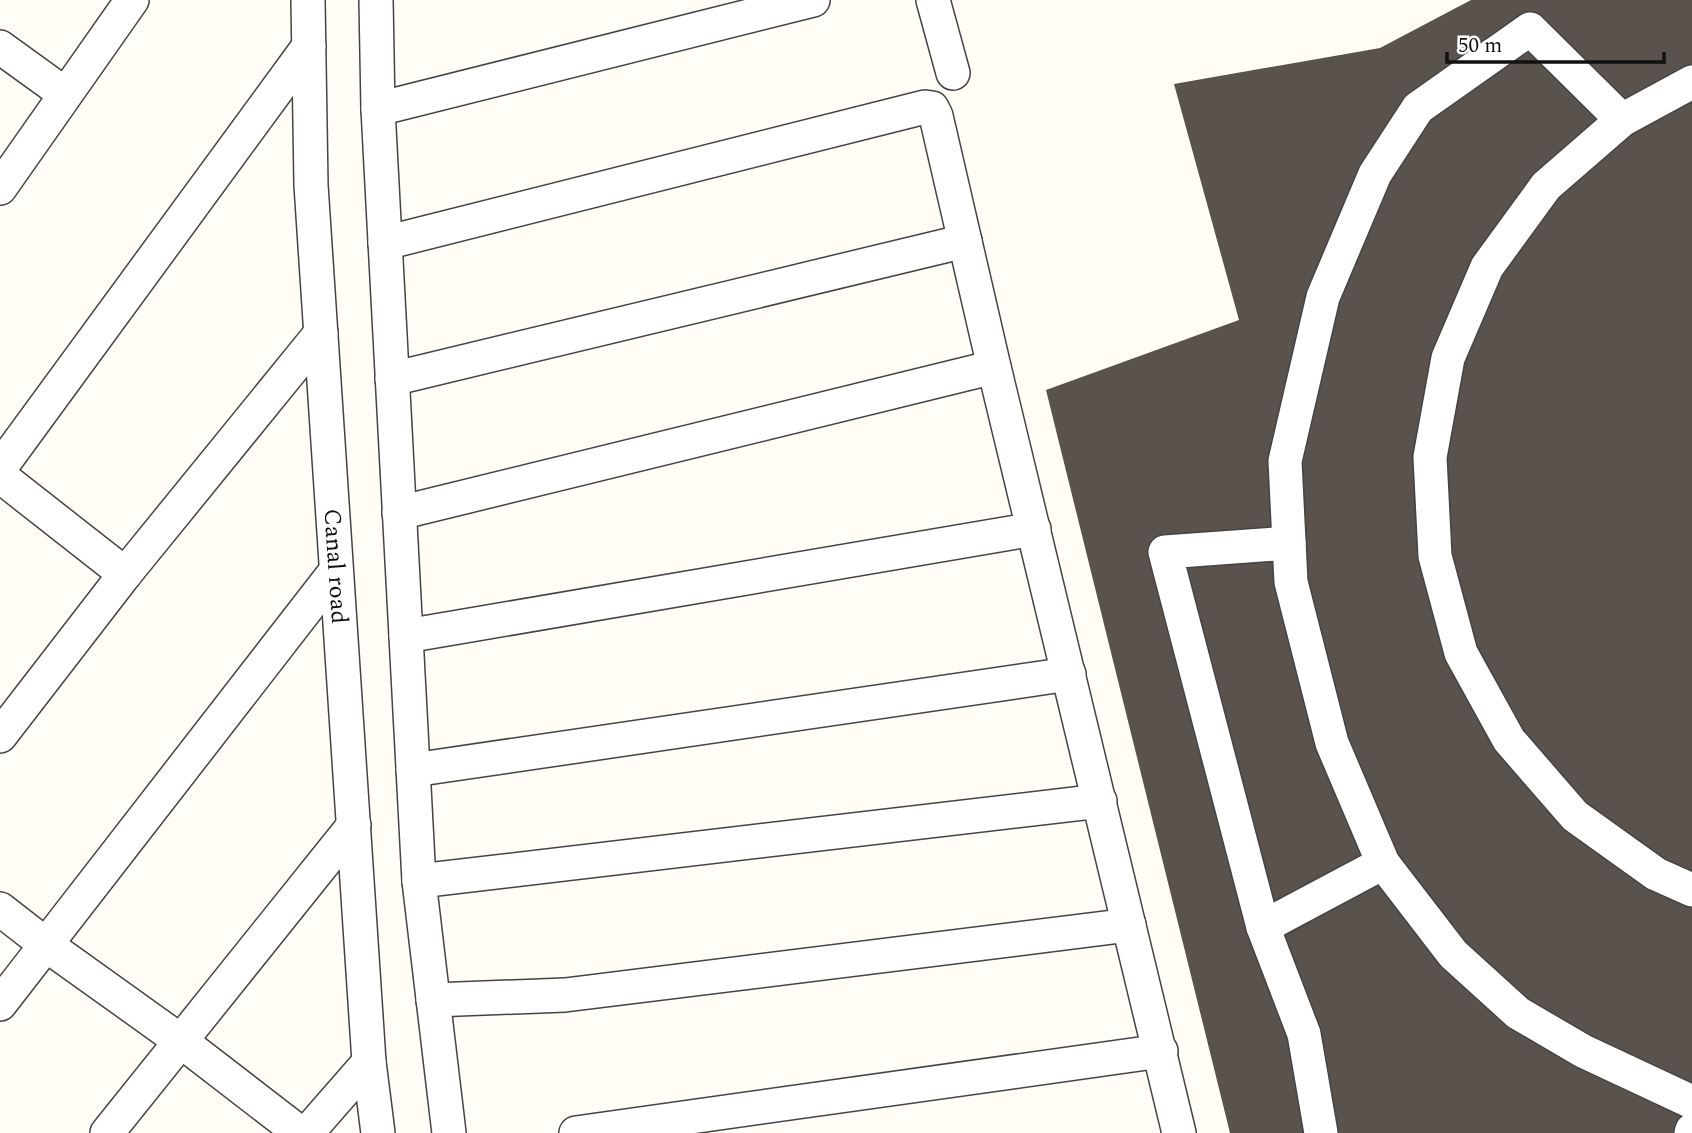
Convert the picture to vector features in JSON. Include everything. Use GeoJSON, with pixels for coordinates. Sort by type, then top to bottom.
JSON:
{"type":"FeatureCollection","features":[{"type":"Feature","properties":{"kind":"street"},"geometry":{"type":"LineString","coordinates":[[0,188],[132,0]]}},
{"type":"Feature","properties":{"kind":"street","name":"Canal road"},"geometry":{"type":"LineString","coordinates":[[308,0],[311,185],[335,572],[369,1062],[379,1133]]}},
{"type":"Feature","properties":{"kind":"street"},"geometry":{"type":"LineString","coordinates":[[376,0],[385,243],[418,881],[449,1133]]}},
{"type":"Feature","properties":{"kind":"street"},"geometry":{"type":"LineString","coordinates":[[379,109],[813,0]]}},
{"type":"Feature","properties":{"kind":"street"},"geometry":{"type":"LineString","coordinates":[[933,0],[953,73]]}},
{"type":"Feature","properties":{"kind":"street"},"geometry":{"type":"LineString","coordinates":[[1622,120],[1530,29],[1418,108],[1375,174],[1323,297],[1285,461],[1291,582],[1332,743],[1383,863],[1453,954],[1518,1013],[1583,1051],[1692,1102]]}},
{"type":"Feature","properties":{"kind":"street"},"geometry":{"type":"LineString","coordinates":[[0,468],[309,46]]}},
{"type":"Feature","properties":{"kind":"street"},"geometry":{"type":"LineString","coordinates":[[0,47],[65,94]]}},
{"type":"Feature","properties":{"kind":"street"},"geometry":{"type":"LineString","coordinates":[[1692,82],[1622,120],[1546,186],[1487,267],[1448,358],[1430,457],[1435,556],[1461,653],[1509,740],[1574,816],[1656,874],[1692,890]]}},
{"type":"Feature","properties":{"kind":"street"},"geometry":{"type":"LineString","coordinates":[[385,243],[925,107],[932,108],[1179,1133]]}},
{"type":"Feature","properties":{"kind":"street"},"geometry":{"type":"LineString","coordinates":[[392,379],[965,241]]}},
{"type":"Feature","properties":{"kind":"street"},"geometry":{"type":"LineString","coordinates":[[0,736],[125,574],[321,334]]}},
{"type":"Feature","properties":{"kind":"street"},"geometry":{"type":"LineString","coordinates":[[399,513],[994,367]]}},
{"type":"Feature","properties":{"kind":"street"},"geometry":{"type":"LineString","coordinates":[[0,475],[125,574]]}},
{"type":"Feature","properties":{"kind":"street"},"geometry":{"type":"LineString","coordinates":[[406,636],[1034,529]]}},
{"type":"Feature","properties":{"kind":"street"},"geometry":{"type":"LineString","coordinates":[[1289,543],[1165,552],[1263,927],[1304,1034],[1321,1133]]}},
{"type":"Feature","properties":{"kind":"street"},"geometry":{"type":"LineString","coordinates":[[0,1003],[335,572]]}},
{"type":"Feature","properties":{"kind":"street"},"geometry":{"type":"LineString","coordinates":[[413,770],[1069,674]]}},
{"type":"Feature","properties":{"kind":"street"},"geometry":{"type":"LineString","coordinates":[[418,881],[1100,801]]}},
{"type":"Feature","properties":{"kind":"street"},"geometry":{"type":"LineString","coordinates":[[107,1133],[354,825]]}},
{"type":"Feature","properties":{"kind":"street"},"geometry":{"type":"LineString","coordinates":[[1263,927],[1383,863]]}},
{"type":"Feature","properties":{"kind":"street"},"geometry":{"type":"LineString","coordinates":[[0,909],[300,1133]]}},
{"type":"Feature","properties":{"kind":"street"},"geometry":{"type":"LineString","coordinates":[[433,1000],[565,995],[1129,925]]}},
{"type":"Feature","properties":{"kind":"street"},"geometry":{"type":"LineString","coordinates":[[576,1133],[1161,1051]]}},
{"type":"Feature","properties":{"kind":"street"},"geometry":{"type":"LineString","coordinates":[[307,1133],[369,1062]]}},
{"type":"Feature","properties":{"kind":"building"},"geometry":{"type":"Polygon","coordinates":[[[1471,0],[1692,0],[1692,1133],[1230,1133],[1046,390],[1239,320],[1174,84],[1380,48],[1471,0]]]}}]}
